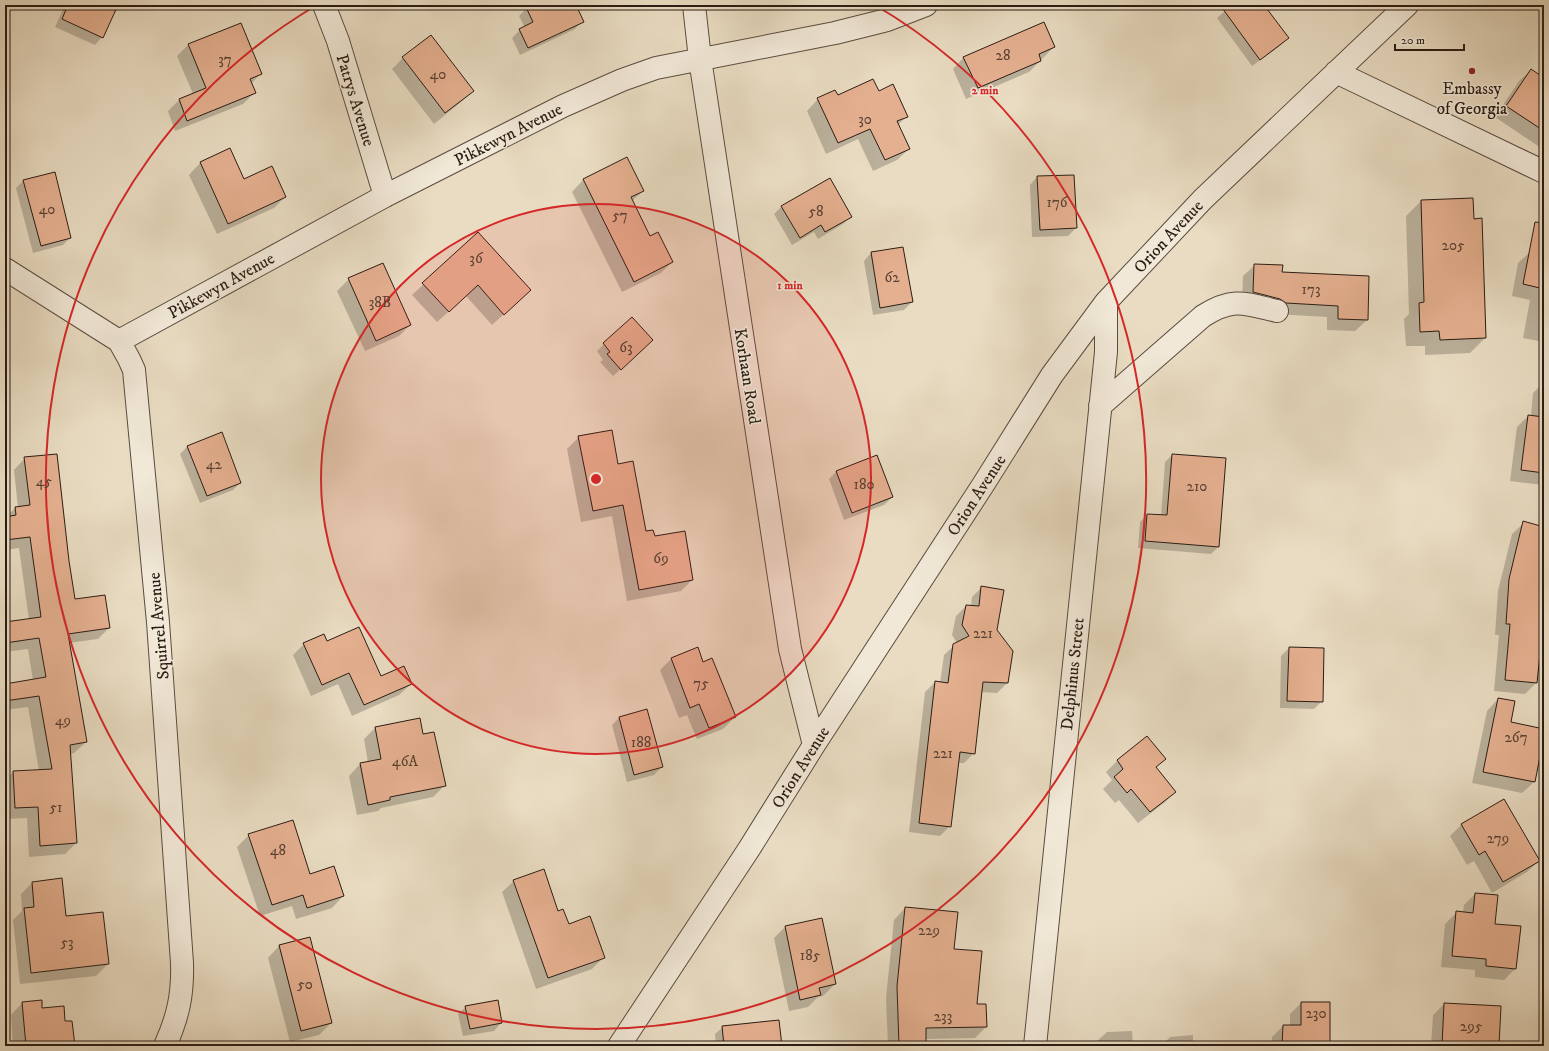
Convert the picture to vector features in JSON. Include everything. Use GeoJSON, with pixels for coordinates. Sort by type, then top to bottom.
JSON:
{"type":"FeatureCollection","features":[{"type":"Feature","properties":{"kind":"street","name":"Patrys Avenue"},"geometry":{"type":"LineString","coordinates":[[324,5],[338,41],[385,196]]}},
{"type":"Feature","properties":{"kind":"street","name":"Korhaan Road"},"geometry":{"type":"LineString","coordinates":[[694,5],[700,59],[790,649],[814,745]]}},
{"type":"Feature","properties":{"kind":"street","name":"Pikkewyn Avenue"},"geometry":{"type":"LineString","coordinates":[[119,342],[385,196],[563,106],[639,73],[700,59],[835,33],[887,20],[926,5]]}},
{"type":"Feature","properties":{"kind":"street","name":"Orion Avenue"},"geometry":{"type":"LineString","coordinates":[[619,1046],[749,849],[814,745],[983,485],[1052,374],[1106,302],[1203,199],[1408,5]]}},
{"type":"Feature","properties":{"kind":"street"},"geometry":{"type":"LineString","coordinates":[[1336,72],[1544,172]]}},
{"type":"Feature","properties":{"kind":"street","name":"Squirrel Avenue"},"geometry":{"type":"LineString","coordinates":[[5,269],[119,342],[129,358],[134,370],[158,622],[183,982],[177,1018],[165,1046]]}},
{"type":"Feature","properties":{"kind":"street","name":"Delphinus Street"},"geometry":{"type":"LineString","coordinates":[[1035,1046],[1106,352],[1106,302]]}},
{"type":"Feature","properties":{"kind":"street"},"geometry":{"type":"LineString","coordinates":[[1100,406],[1203,316],[1216,307],[1230,303],[1247,304],[1277,311]]}},
{"type":"Feature","properties":{"kind":"building"},"geometry":{"type":"Polygon","coordinates":[[[68,5],[118,5],[103,38],[62,19],[68,5]]]}},
{"type":"Feature","properties":{"kind":"building"},"geometry":{"type":"Polygon","coordinates":[[[525,5],[576,5],[584,22],[528,48],[519,29],[533,22],[525,5]]]}},
{"type":"Feature","properties":{"kind":"building"},"geometry":{"type":"Polygon","coordinates":[[[1220,5],[1264,5],[1289,38],[1260,60],[1220,5]]]}},
{"type":"Feature","properties":{"kind":"building"},"geometry":{"type":"Polygon","coordinates":[[[1044,22],[1055,47],[1039,54],[1041,61],[978,88],[963,57],[1044,22]]]}},
{"type":"Feature","properties":{"kind":"building"},"geometry":{"type":"Polygon","coordinates":[[[241,23],[262,74],[250,79],[256,93],[187,121],[179,99],[206,88],[188,44],[241,23]]]}},
{"type":"Feature","properties":{"kind":"building"},"geometry":{"type":"Polygon","coordinates":[[[431,35],[474,91],[445,113],[402,57],[431,35]]]}},
{"type":"Feature","properties":{"kind":"building"},"geometry":{"type":"Polygon","coordinates":[[[1531,69],[1544,78],[1544,131],[1506,106],[1531,69]]]}},
{"type":"Feature","properties":{"kind":"building"},"geometry":{"type":"Polygon","coordinates":[[[873,79],[879,91],[893,84],[908,117],[897,121],[910,149],[885,160],[870,129],[838,143],[817,98],[835,90],[838,95],[873,79]]]}},
{"type":"Feature","properties":{"kind":"building"},"geometry":{"type":"Polygon","coordinates":[[[230,148],[244,179],[272,166],[286,197],[228,224],[200,162],[230,148]]]}},
{"type":"Feature","properties":{"kind":"building"},"geometry":{"type":"Polygon","coordinates":[[[627,157],[644,191],[631,197],[650,236],[658,232],[673,262],[634,282],[583,179],[627,157]]]}},
{"type":"Feature","properties":{"kind":"building"},"geometry":{"type":"Polygon","coordinates":[[[55,172],[71,238],[41,246],[23,180],[55,172]]]}},
{"type":"Feature","properties":{"kind":"building"},"geometry":{"type":"Polygon","coordinates":[[[1074,175],[1077,228],[1040,230],[1037,176],[1074,175]]]}},
{"type":"Feature","properties":{"kind":"building"},"geometry":{"type":"Polygon","coordinates":[[[830,178],[852,217],[825,232],[821,225],[800,238],[781,206],[830,178]]]}},
{"type":"Feature","properties":{"kind":"building"},"geometry":{"type":"Polygon","coordinates":[[[1473,198],[1474,219],[1482,218],[1486,338],[1440,340],[1439,331],[1420,332],[1419,303],[1424,302],[1421,200],[1473,198]]]}},
{"type":"Feature","properties":{"kind":"building"},"geometry":{"type":"Polygon","coordinates":[[[1535,222],[1544,223],[1544,289],[1523,284],[1535,222]]]}},
{"type":"Feature","properties":{"kind":"building"},"geometry":{"type":"Polygon","coordinates":[[[478,232],[531,290],[504,315],[478,285],[449,312],[422,283],[478,232]]]}},
{"type":"Feature","properties":{"kind":"building"},"geometry":{"type":"Polygon","coordinates":[[[903,247],[913,302],[880,308],[871,252],[903,247]]]}},
{"type":"Feature","properties":{"kind":"building"},"geometry":{"type":"Polygon","coordinates":[[[383,263],[411,325],[376,341],[348,278],[383,263]]]}},
{"type":"Feature","properties":{"kind":"building"},"geometry":{"type":"Polygon","coordinates":[[[1254,264],[1283,265],[1282,272],[1369,276],[1368,320],[1338,319],[1338,306],[1286,303],[1280,299],[1253,292],[1254,264]]]}},
{"type":"Feature","properties":{"kind":"building"},"geometry":{"type":"Polygon","coordinates":[[[632,317],[653,340],[621,370],[607,354],[610,352],[603,343],[632,317]]]}},
{"type":"Feature","properties":{"kind":"building"},"geometry":{"type":"Polygon","coordinates":[[[1528,415],[1544,417],[1544,473],[1521,470],[1528,415]]]}},
{"type":"Feature","properties":{"kind":"building"},"geometry":{"type":"Polygon","coordinates":[[[612,430],[618,464],[633,461],[646,531],[653,530],[655,536],[685,531],[693,580],[639,590],[623,505],[593,511],[578,436],[612,430]]]}},
{"type":"Feature","properties":{"kind":"building"},"geometry":{"type":"Polygon","coordinates":[[[222,432],[241,483],[207,496],[187,446],[222,432]]]}},
{"type":"Feature","properties":{"kind":"building"},"geometry":{"type":"Polygon","coordinates":[[[57,454],[69,561],[75,599],[105,595],[110,628],[68,634],[87,742],[70,745],[77,843],[40,846],[38,807],[15,808],[13,771],[52,769],[39,696],[5,701],[5,684],[46,677],[39,638],[5,643],[5,622],[41,617],[30,537],[5,540],[5,517],[16,515],[15,507],[30,505],[24,457],[57,454]]]}},
{"type":"Feature","properties":{"kind":"building"},"geometry":{"type":"Polygon","coordinates":[[[1172,454],[1226,458],[1219,547],[1145,541],[1147,514],[1167,515],[1172,454]]]}},
{"type":"Feature","properties":{"kind":"building"},"geometry":{"type":"Polygon","coordinates":[[[877,455],[893,497],[852,513],[836,471],[877,455]]]}},
{"type":"Feature","properties":{"kind":"building"},"geometry":{"type":"Polygon","coordinates":[[[1523,521],[1544,527],[1544,654],[1540,654],[1537,683],[1505,680],[1510,624],[1506,624],[1509,579],[1523,521]]]}},
{"type":"Feature","properties":{"kind":"building"},"geometry":{"type":"Polygon","coordinates":[[[981,586],[1004,590],[997,630],[1013,651],[1008,683],[983,682],[975,754],[960,752],[951,827],[919,823],[935,681],[948,683],[953,644],[969,636],[962,625],[966,605],[979,606],[981,586]]]}},
{"type":"Feature","properties":{"kind":"building"},"geometry":{"type":"Polygon","coordinates":[[[359,627],[381,676],[404,666],[412,684],[364,705],[349,673],[322,685],[303,643],[324,634],[327,641],[359,627]]]}},
{"type":"Feature","properties":{"kind":"building"},"geometry":{"type":"Polygon","coordinates":[[[698,647],[703,662],[712,658],[736,717],[709,728],[699,704],[690,708],[671,658],[698,647]]]}},
{"type":"Feature","properties":{"kind":"building"},"geometry":{"type":"Polygon","coordinates":[[[1289,647],[1324,648],[1323,702],[1287,701],[1289,647]]]}},
{"type":"Feature","properties":{"kind":"building"},"geometry":{"type":"Polygon","coordinates":[[[1498,698],[1515,701],[1511,722],[1544,729],[1535,782],[1483,772],[1498,698]]]}},
{"type":"Feature","properties":{"kind":"building"},"geometry":{"type":"Polygon","coordinates":[[[647,709],[663,767],[634,775],[619,717],[647,709]]]}},
{"type":"Feature","properties":{"kind":"building"},"geometry":{"type":"Polygon","coordinates":[[[420,718],[423,734],[434,732],[446,786],[390,797],[390,800],[368,805],[360,763],[381,759],[375,727],[420,718]]]}},
{"type":"Feature","properties":{"kind":"building"},"geometry":{"type":"Polygon","coordinates":[[[1147,736],[1166,759],[1156,767],[1176,792],[1150,812],[1131,789],[1127,793],[1114,777],[1123,769],[1117,760],[1147,736]]]}},
{"type":"Feature","properties":{"kind":"building"},"geometry":{"type":"Polygon","coordinates":[[[1504,799],[1540,861],[1503,882],[1485,851],[1479,855],[1461,824],[1504,799]]]}},
{"type":"Feature","properties":{"kind":"building"},"geometry":{"type":"Polygon","coordinates":[[[293,820],[310,874],[334,866],[344,896],[307,908],[303,895],[272,905],[248,834],[293,820]]]}},
{"type":"Feature","properties":{"kind":"building"},"geometry":{"type":"Polygon","coordinates":[[[544,869],[558,911],[563,909],[569,924],[590,916],[605,958],[548,978],[513,880],[544,869]]]}},
{"type":"Feature","properties":{"kind":"building"},"geometry":{"type":"Polygon","coordinates":[[[62,878],[66,916],[103,912],[109,964],[31,973],[24,908],[34,907],[32,882],[62,878]]]}},
{"type":"Feature","properties":{"kind":"building"},"geometry":{"type":"Polygon","coordinates":[[[1475,893],[1498,895],[1495,924],[1521,926],[1516,969],[1486,966],[1486,959],[1452,956],[1456,911],[1473,913],[1475,893]]]}},
{"type":"Feature","properties":{"kind":"building"},"geometry":{"type":"Polygon","coordinates":[[[905,907],[958,912],[954,949],[982,951],[977,1004],[986,1004],[987,1027],[926,1028],[926,1046],[899,1046],[897,986],[905,907]]]}},
{"type":"Feature","properties":{"kind":"building"},"geometry":{"type":"Polygon","coordinates":[[[822,918],[836,984],[819,988],[821,995],[800,1000],[785,926],[822,918]]]}},
{"type":"Feature","properties":{"kind":"building"},"geometry":{"type":"Polygon","coordinates":[[[310,937],[332,1023],[301,1031],[279,945],[310,937]]]}},
{"type":"Feature","properties":{"kind":"building"},"geometry":{"type":"Polygon","coordinates":[[[42,1000],[42,1008],[64,1006],[65,1021],[72,1021],[75,1046],[26,1046],[22,1002],[42,1000]]]}},
{"type":"Feature","properties":{"kind":"building"},"geometry":{"type":"Polygon","coordinates":[[[498,1000],[502,1023],[470,1029],[465,1006],[498,1000]]]}},
{"type":"Feature","properties":{"kind":"building"},"geometry":{"type":"Polygon","coordinates":[[[1301,1002],[1330,1002],[1330,1046],[1282,1046],[1283,1025],[1301,1025],[1301,1002]]]}},
{"type":"Feature","properties":{"kind":"building"},"geometry":{"type":"Polygon","coordinates":[[[1444,1003],[1501,1006],[1499,1046],[1442,1046],[1444,1003]]]}},
{"type":"Feature","properties":{"kind":"building"},"geometry":{"type":"Polygon","coordinates":[[[779,1020],[782,1046],[724,1046],[722,1026],[779,1020]]]}},
{"type":"Feature","properties":{"kind":"place","name":"Embassy of Georgia"},"geometry":{"type":"Point","coordinates":[1472,71]}}]}
